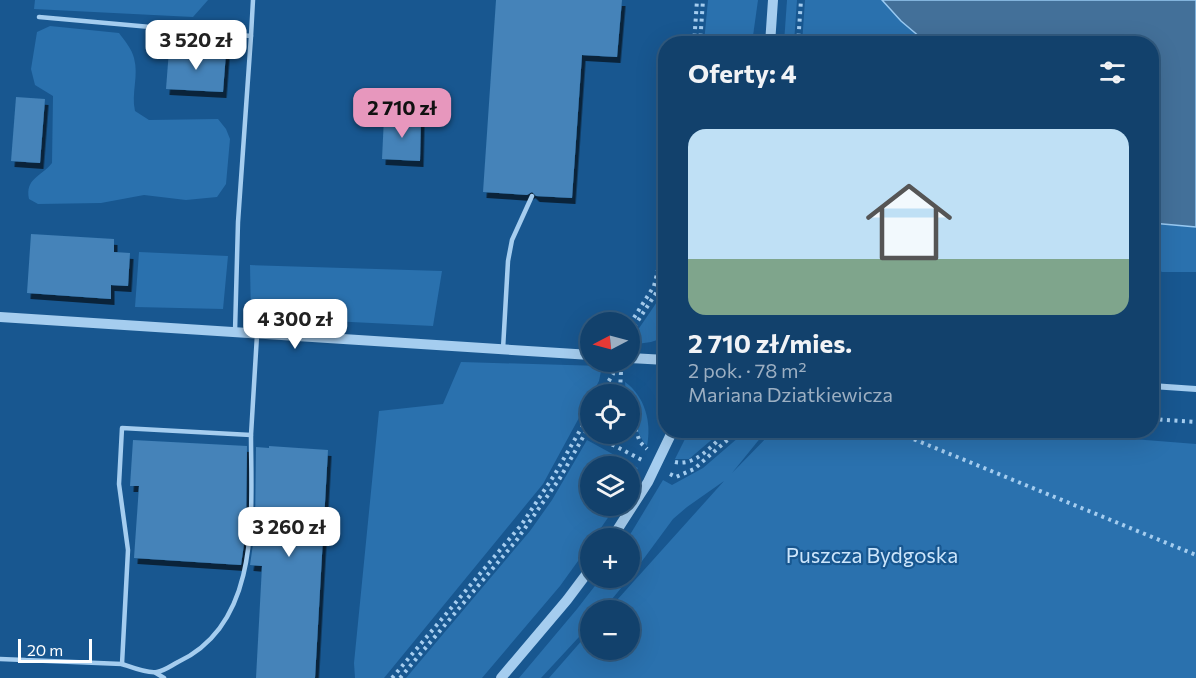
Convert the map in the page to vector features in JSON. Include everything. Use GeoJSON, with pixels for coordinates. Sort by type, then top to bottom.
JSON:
{"type":"FeatureCollection","features":[{"type":"Feature","properties":{"kind":"street"},"geometry":{"type":"LineString","coordinates":[[771,36],[774,0]]}},
{"type":"Feature","properties":{"kind":"street"},"geometry":{"type":"LineString","coordinates":[[0,316],[580,354]]}},
{"type":"Feature","properties":{"kind":"street"},"geometry":{"type":"LineString","coordinates":[[640,359],[658,360]]}},
{"type":"Feature","properties":{"kind":"street"},"geometry":{"type":"LineString","coordinates":[[1159,386],[1196,389]]}},
{"type":"Feature","properties":{"kind":"street"},"geometry":{"type":"LineString","coordinates":[[618,528],[648,482],[669,438]]}},
{"type":"Feature","properties":{"kind":"street"},"geometry":{"type":"LineString","coordinates":[[501,678],[580,583]]}},
{"type":"Feature","properties":{"kind":"lane"},"geometry":{"type":"LineString","coordinates":[[235,332],[238,222],[253,0]]}},
{"type":"Feature","properties":{"kind":"lane"},"geometry":{"type":"LineString","coordinates":[[39,17],[251,36]]}},
{"type":"Feature","properties":{"kind":"lane"},"geometry":{"type":"LineString","coordinates":[[503,349],[508,261],[512,240],[532,196]]}},
{"type":"Feature","properties":{"kind":"lane"},"geometry":{"type":"LineString","coordinates":[[156,673],[187,658],[207,644],[222,625],[234,602],[245,571],[251,527],[251,435],[258,333]]}},
{"type":"Feature","properties":{"kind":"lane"},"geometry":{"type":"LineString","coordinates":[[122,664],[128,550],[119,484],[122,428],[251,435]]}},
{"type":"Feature","properties":{"kind":"lane"},"geometry":{"type":"LineString","coordinates":[[0,659],[122,664],[156,673],[164,678]]}},
{"type":"Feature","properties":{"kind":"path"},"geometry":{"type":"LineString","coordinates":[[695,36],[697,0]]}},
{"type":"Feature","properties":{"kind":"path"},"geometry":{"type":"LineString","coordinates":[[701,36],[703,0]]}},
{"type":"Feature","properties":{"kind":"path"},"geometry":{"type":"LineString","coordinates":[[799,36],[801,0]]}},
{"type":"Feature","properties":{"kind":"path"},"geometry":{"type":"LineString","coordinates":[[638,312],[654,286],[658,270]]}},
{"type":"Feature","properties":{"kind":"path"},"geometry":{"type":"LineString","coordinates":[[640,318],[658,285]]}},
{"type":"Feature","properties":{"kind":"path"},"geometry":{"type":"LineString","coordinates":[[1159,419],[1196,422]]}},
{"type":"Feature","properties":{"kind":"path"},"geometry":{"type":"LineString","coordinates":[[392,678],[522,524],[555,474],[580,430]]}},
{"type":"Feature","properties":{"kind":"path"},"geometry":{"type":"LineString","coordinates":[[911,438],[1196,555]]}},
{"type":"Feature","properties":{"kind":"path"},"geometry":{"type":"LineString","coordinates":[[400,678],[516,541],[581,444]]}},
{"type":"Feature","properties":{"kind":"green space"},"geometry":{"type":"Polygon","coordinates":[[[35,0],[208,0],[193,17],[34,9],[35,0]]]}},
{"type":"Feature","properties":{"kind":"green space"},"geometry":{"type":"Polygon","coordinates":[[[708,0],[758,0],[753,36],[705,36],[708,0]]]}},
{"type":"Feature","properties":{"kind":"green space"},"geometry":{"type":"Polygon","coordinates":[[[787,0],[797,0],[794,36],[784,36],[787,0]]]}},
{"type":"Feature","properties":{"kind":"green space"},"geometry":{"type":"Polygon","coordinates":[[[805,0],[1196,0],[1196,272],[1162,272],[1159,270],[1159,36],[803,36],[805,0]]]}},
{"type":"Feature","properties":{"kind":"green space"},"geometry":{"type":"Polygon","coordinates":[[[50,26],[119,33],[134,58],[135,111],[149,120],[218,119],[230,139],[226,184],[217,197],[186,200],[144,195],[101,203],[38,204],[29,199],[29,186],[52,163],[53,96],[35,85],[31,69],[37,32],[50,26]]]}},
{"type":"Feature","properties":{"kind":"green space"},"geometry":{"type":"Polygon","coordinates":[[[139,252],[228,256],[223,309],[135,307],[139,252]]]}},
{"type":"Feature","properties":{"kind":"green space"},"geometry":{"type":"Polygon","coordinates":[[[250,265],[442,271],[433,326],[251,317],[250,265]]]}},
{"type":"Feature","properties":{"kind":"green space"},"geometry":{"type":"Polygon","coordinates":[[[658,300],[658,340],[640,344],[640,327],[658,300]]]}},
{"type":"Feature","properties":{"kind":"green space"},"geometry":{"type":"Polygon","coordinates":[[[461,362],[580,365],[580,372],[601,372],[597,384],[580,384],[580,416],[543,484],[384,678],[355,678],[354,663],[379,411],[443,404],[461,362]]]}},
{"type":"Feature","properties":{"kind":"green space"},"geometry":{"type":"Polygon","coordinates":[[[640,398],[648,419],[647,446],[640,435],[640,398]]]}},
{"type":"Feature","properties":{"kind":"green space"},"geometry":{"type":"Polygon","coordinates":[[[685,438],[714,438],[689,459],[675,459],[685,438]]]}},
{"type":"Feature","properties":{"kind":"green space","name":"Puszcza Bydgoska"},"geometry":{"type":"Polygon","coordinates":[[[738,438],[760,438],[732,473],[766,438],[1120,438],[1196,444],[1196,678],[549,678],[580,643],[580,660],[640,660],[640,600],[617,600],[628,588],[640,588],[640,574],[724,481],[673,519],[640,564],[640,528],[634,528],[663,480],[672,485],[703,468],[738,438]]]}},
{"type":"Feature","properties":{"kind":"green space"},"geometry":{"type":"Polygon","coordinates":[[[585,444],[594,444],[616,456],[580,456],[580,516],[609,516],[601,528],[580,528],[580,558],[560,586],[482,678],[406,678],[530,531],[552,500],[585,444]]]}},
{"type":"Feature","properties":{"kind":"green space"},"geometry":{"type":"Polygon","coordinates":[[[593,588],[621,588],[611,600],[584,600],[593,588]]]}},
{"type":"Feature","properties":{"kind":"green space"},"geometry":{"type":"Polygon","coordinates":[[[580,605],[580,636],[541,678],[519,678],[580,605]]]}},
{"type":"Feature","properties":{"kind":"shaded area"},"geometry":{"type":"Polygon","coordinates":[[[882,0],[1196,0],[1196,227],[1159,224],[1159,36],[919,36],[882,0]]]}},
{"type":"Feature","properties":{"kind":"building"},"geometry":{"type":"Polygon","coordinates":[[[496,0],[622,0],[617,57],[582,55],[572,198],[536,196],[532,192],[527,195],[483,192],[496,0]]]}},
{"type":"Feature","properties":{"kind":"building"},"geometry":{"type":"Polygon","coordinates":[[[169,50],[226,53],[223,92],[166,89],[169,50]]]}},
{"type":"Feature","properties":{"kind":"building"},"geometry":{"type":"Polygon","coordinates":[[[16,97],[45,99],[40,163],[11,161],[16,97]]]}},
{"type":"Feature","properties":{"kind":"building"},"geometry":{"type":"Polygon","coordinates":[[[384,117],[421,118],[420,161],[382,159],[384,117]]]}},
{"type":"Feature","properties":{"kind":"building"},"geometry":{"type":"Polygon","coordinates":[[[31,234],[114,239],[114,252],[130,253],[128,286],[111,285],[111,299],[27,293],[31,234]]]}},
{"type":"Feature","properties":{"kind":"building"},"geometry":{"type":"Polygon","coordinates":[[[133,440],[247,446],[246,530],[241,565],[134,558],[139,486],[130,486],[133,440]]]}},
{"type":"Feature","properties":{"kind":"building"},"geometry":{"type":"Polygon","coordinates":[[[269,446],[328,450],[315,678],[256,678],[262,566],[250,565],[255,530],[256,447],[269,448],[269,446]]]}}]}
